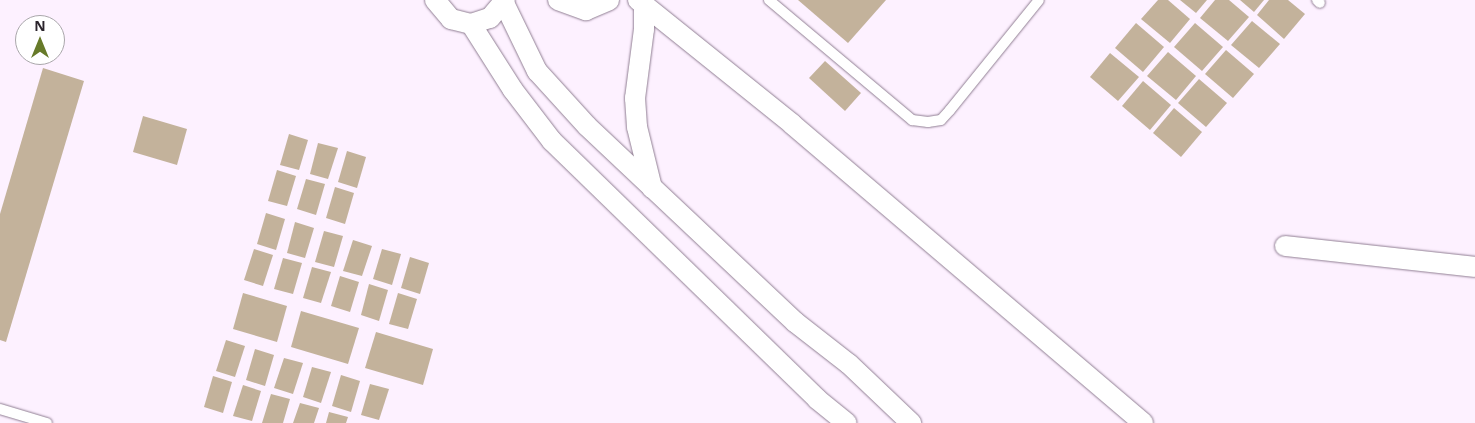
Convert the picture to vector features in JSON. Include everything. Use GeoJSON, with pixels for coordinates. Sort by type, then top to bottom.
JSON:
{"type":"FeatureCollection","features":[{"type":"Feature","properties":{"kind":"street"},"geometry":{"type":"LineString","coordinates":[[435,0],[451,19],[471,24],[490,18],[504,2],[536,71],[587,126],[795,322],[849,364],[912,423]]}},
{"type":"Feature","properties":{"kind":"street"},"geometry":{"type":"LineString","coordinates":[[558,0],[586,10],[609,0]]}},
{"type":"Feature","properties":{"kind":"street"},"geometry":{"type":"LineString","coordinates":[[643,2],[636,117],[652,188]]}},
{"type":"Feature","properties":{"kind":"street"},"geometry":{"type":"LineString","coordinates":[[643,2],[792,124],[1143,423]]}},
{"type":"Feature","properties":{"kind":"street"},"geometry":{"type":"LineString","coordinates":[[471,24],[513,90],[552,141],[817,399],[848,423]]}},
{"type":"Feature","properties":{"kind":"street"},"geometry":{"type":"LineString","coordinates":[[1285,246],[1475,267]]}},
{"type":"Feature","properties":{"kind":"lane"},"geometry":{"type":"LineString","coordinates":[[769,0],[912,120],[928,122],[940,120],[950,110],[1039,0]]}},
{"type":"Feature","properties":{"kind":"lane"},"geometry":{"type":"LineString","coordinates":[[0,409],[47,423]]}},
{"type":"Feature","properties":{"kind":"building"},"geometry":{"type":"Polygon","coordinates":[[[798,0],[886,0],[848,43],[798,0]]]}},
{"type":"Feature","properties":{"kind":"building"},"geometry":{"type":"Polygon","coordinates":[[[1158,0],[1168,0],[1190,19],[1170,43],[1141,19],[1158,0]]]}},
{"type":"Feature","properties":{"kind":"building"},"geometry":{"type":"Polygon","coordinates":[[[1180,0],[1207,0],[1196,13],[1180,0]]]}},
{"type":"Feature","properties":{"kind":"building"},"geometry":{"type":"Polygon","coordinates":[[[1215,0],[1229,0],[1249,17],[1228,41],[1200,18],[1215,0]]]}},
{"type":"Feature","properties":{"kind":"building"},"geometry":{"type":"Polygon","coordinates":[[[1240,0],[1264,0],[1254,12],[1240,0]]]}},
{"type":"Feature","properties":{"kind":"building"},"geometry":{"type":"Polygon","coordinates":[[[1269,0],[1288,0],[1305,14],[1284,39],[1257,15],[1269,0]]]}},
{"type":"Feature","properties":{"kind":"building"},"geometry":{"type":"Polygon","coordinates":[[[1252,21],[1280,44],[1259,68],[1231,45],[1252,21]]]}},
{"type":"Feature","properties":{"kind":"building"},"geometry":{"type":"Polygon","coordinates":[[[1136,23],[1164,47],[1143,72],[1115,48],[1136,23]]]}},
{"type":"Feature","properties":{"kind":"building"},"geometry":{"type":"Polygon","coordinates":[[[1195,23],[1223,47],[1202,71],[1174,47],[1195,23]]]}},
{"type":"Feature","properties":{"kind":"building"},"geometry":{"type":"Polygon","coordinates":[[[1226,50],[1254,74],[1233,98],[1205,74],[1226,50]]]}},
{"type":"Feature","properties":{"kind":"building"},"geometry":{"type":"Polygon","coordinates":[[[1168,52],[1196,76],[1176,100],[1147,76],[1168,52]]]}},
{"type":"Feature","properties":{"kind":"building"},"geometry":{"type":"Polygon","coordinates":[[[1110,53],[1139,77],[1118,101],[1090,77],[1110,53]]]}},
{"type":"Feature","properties":{"kind":"building"},"geometry":{"type":"Polygon","coordinates":[[[825,61],[861,93],[845,111],[809,78],[825,61]]]}},
{"type":"Feature","properties":{"kind":"building"},"geometry":{"type":"Polygon","coordinates":[[[43,68],[84,81],[6,342],[0,340],[0,214],[43,68]]]}},
{"type":"Feature","properties":{"kind":"building"},"geometry":{"type":"Polygon","coordinates":[[[1199,79],[1227,103],[1206,127],[1178,103],[1199,79]]]}},
{"type":"Feature","properties":{"kind":"building"},"geometry":{"type":"Polygon","coordinates":[[[1143,81],[1171,105],[1150,130],[1122,106],[1143,81]]]}},
{"type":"Feature","properties":{"kind":"building"},"geometry":{"type":"Polygon","coordinates":[[[1174,108],[1202,132],[1181,157],[1153,133],[1174,108]]]}},
{"type":"Feature","properties":{"kind":"building"},"geometry":{"type":"Polygon","coordinates":[[[143,116],[187,129],[177,165],[133,152],[143,116]]]}},
{"type":"Feature","properties":{"kind":"building"},"geometry":{"type":"Polygon","coordinates":[[[289,134],[308,140],[299,170],[280,165],[289,134]]]}},
{"type":"Feature","properties":{"kind":"building"},"geometry":{"type":"Polygon","coordinates":[[[318,143],[338,148],[328,179],[310,174],[318,143]]]}},
{"type":"Feature","properties":{"kind":"building"},"geometry":{"type":"Polygon","coordinates":[[[347,151],[366,157],[357,188],[338,182],[347,151]]]}},
{"type":"Feature","properties":{"kind":"building"},"geometry":{"type":"Polygon","coordinates":[[[277,170],[296,176],[287,206],[268,201],[277,170]]]}},
{"type":"Feature","properties":{"kind":"building"},"geometry":{"type":"Polygon","coordinates":[[[306,179],[325,184],[316,215],[297,209],[306,179]]]}},
{"type":"Feature","properties":{"kind":"building"},"geometry":{"type":"Polygon","coordinates":[[[335,187],[354,193],[345,224],[326,218],[335,187]]]}},
{"type":"Feature","properties":{"kind":"building"},"geometry":{"type":"Polygon","coordinates":[[[266,213],[285,219],[276,250],[257,244],[266,213]]]}},
{"type":"Feature","properties":{"kind":"building"},"geometry":{"type":"Polygon","coordinates":[[[295,222],[314,228],[305,258],[287,253],[295,222]]]}},
{"type":"Feature","properties":{"kind":"building"},"geometry":{"type":"Polygon","coordinates":[[[324,231],[343,236],[334,267],[315,262],[324,231]]]}},
{"type":"Feature","properties":{"kind":"building"},"geometry":{"type":"Polygon","coordinates":[[[353,240],[372,246],[362,276],[343,271],[353,240]]]}},
{"type":"Feature","properties":{"kind":"building"},"geometry":{"type":"Polygon","coordinates":[[[254,249],[273,255],[263,286],[244,280],[254,249]]]}},
{"type":"Feature","properties":{"kind":"building"},"geometry":{"type":"Polygon","coordinates":[[[382,249],[401,254],[392,285],[373,279],[382,249]]]}},
{"type":"Feature","properties":{"kind":"building"},"geometry":{"type":"Polygon","coordinates":[[[410,257],[429,263],[420,294],[401,288],[410,257]]]}},
{"type":"Feature","properties":{"kind":"building"},"geometry":{"type":"Polygon","coordinates":[[[283,258],[302,263],[293,294],[274,289],[283,258]]]}},
{"type":"Feature","properties":{"kind":"building"},"geometry":{"type":"Polygon","coordinates":[[[312,267],[331,272],[321,303],[303,298],[312,267]]]}},
{"type":"Feature","properties":{"kind":"building"},"geometry":{"type":"Polygon","coordinates":[[[340,276],[359,282],[350,312],[331,306],[340,276]]]}},
{"type":"Feature","properties":{"kind":"building"},"geometry":{"type":"Polygon","coordinates":[[[369,284],[388,290],[379,321],[361,315],[369,284]]]}},
{"type":"Feature","properties":{"kind":"building"},"geometry":{"type":"Polygon","coordinates":[[[243,293],[287,306],[277,342],[233,329],[243,293]]]}},
{"type":"Feature","properties":{"kind":"building"},"geometry":{"type":"Polygon","coordinates":[[[398,293],[417,299],[408,329],[389,324],[398,293]]]}},
{"type":"Feature","properties":{"kind":"building"},"geometry":{"type":"Polygon","coordinates":[[[301,311],[359,328],[348,364],[291,347],[301,311]]]}},
{"type":"Feature","properties":{"kind":"building"},"geometry":{"type":"Polygon","coordinates":[[[376,332],[433,349],[423,385],[365,368],[376,332]]]}},
{"type":"Feature","properties":{"kind":"building"},"geometry":{"type":"Polygon","coordinates":[[[226,340],[245,346],[235,377],[216,371],[226,340]]]}},
{"type":"Feature","properties":{"kind":"building"},"geometry":{"type":"Polygon","coordinates":[[[255,349],[274,355],[265,386],[246,380],[255,349]]]}},
{"type":"Feature","properties":{"kind":"building"},"geometry":{"type":"Polygon","coordinates":[[[284,358],[303,363],[293,394],[274,388],[284,358]]]}},
{"type":"Feature","properties":{"kind":"building"},"geometry":{"type":"Polygon","coordinates":[[[312,367],[331,372],[321,403],[303,397],[312,367]]]}},
{"type":"Feature","properties":{"kind":"building"},"geometry":{"type":"Polygon","coordinates":[[[341,375],[360,381],[351,412],[332,406],[341,375]]]}},
{"type":"Feature","properties":{"kind":"building"},"geometry":{"type":"Polygon","coordinates":[[[213,376],[232,382],[223,413],[204,407],[213,376]]]}},
{"type":"Feature","properties":{"kind":"building"},"geometry":{"type":"Polygon","coordinates":[[[370,384],[389,389],[379,420],[361,415],[370,384]]]}},
{"type":"Feature","properties":{"kind":"building"},"geometry":{"type":"Polygon","coordinates":[[[243,385],[261,391],[252,421],[233,416],[243,385]]]}},
{"type":"Feature","properties":{"kind":"building"},"geometry":{"type":"Polygon","coordinates":[[[271,394],[290,399],[283,423],[262,423],[271,394]]]}},
{"type":"Feature","properties":{"kind":"building"},"geometry":{"type":"Polygon","coordinates":[[[300,403],[319,408],[314,423],[293,423],[300,403]]]}},
{"type":"Feature","properties":{"kind":"building"},"geometry":{"type":"Polygon","coordinates":[[[329,412],[348,417],[346,423],[326,423],[329,412]]]}}]}
